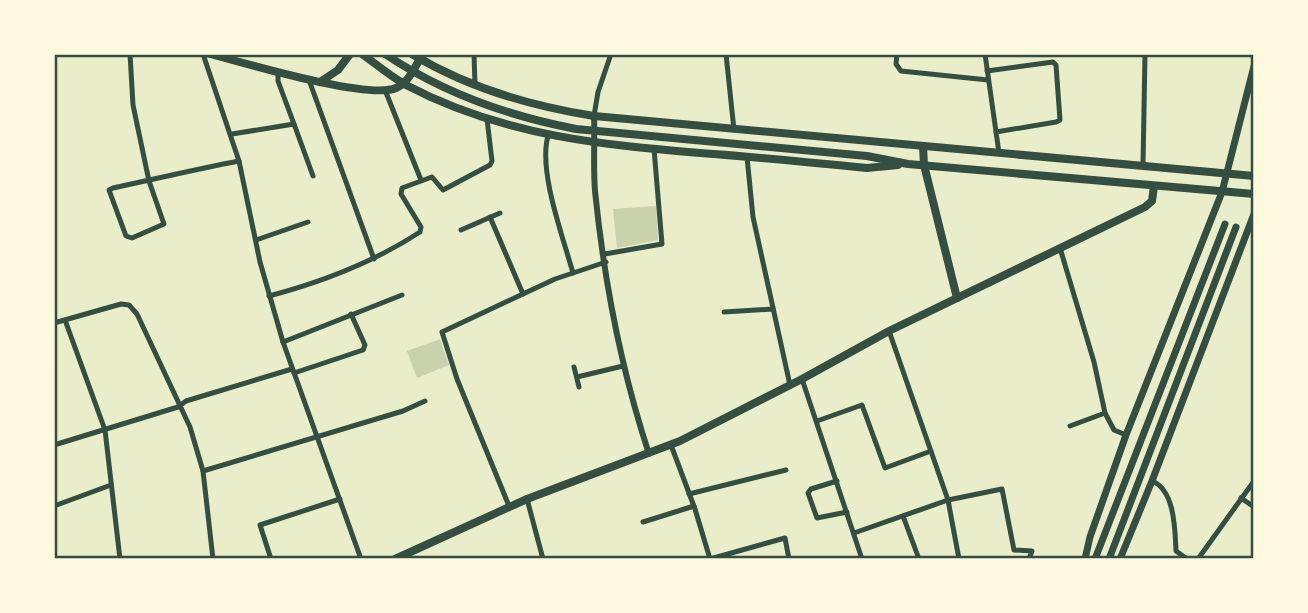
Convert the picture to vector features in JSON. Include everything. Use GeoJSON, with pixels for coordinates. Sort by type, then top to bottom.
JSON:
{"type":"FeatureCollection","features":[{"type":"Feature","properties":{"kind":"main road"},"geometry":{"type":"LineString","coordinates":[[210,54],[309,80],[384,90],[404,84],[420,60]]}},
{"type":"Feature","properties":{"kind":"main road"},"geometry":{"type":"LineString","coordinates":[[320,82],[338,70],[349,54]]}},
{"type":"Feature","properties":{"kind":"main road"},"geometry":{"type":"LineString","coordinates":[[362,54],[404,84],[487,119],[548,136],[595,144],[867,168],[908,164]]}},
{"type":"Feature","properties":{"kind":"main road"},"geometry":{"type":"LineString","coordinates":[[385,54],[444,88],[486,105],[545,123],[605,132],[867,156],[908,164],[1254,194]]}},
{"type":"Feature","properties":{"kind":"main road"},"geometry":{"type":"LineString","coordinates":[[411,54],[475,85],[517,101],[594,116],[1254,176]]}},
{"type":"Feature","properties":{"kind":"main road"},"geometry":{"type":"LineString","coordinates":[[1085,559],[1090,537],[1126,435],[1222,192],[1254,66]]}},
{"type":"Feature","properties":{"kind":"main road"},"geometry":{"type":"LineString","coordinates":[[923,146],[924,165],[957,298]]}},
{"type":"Feature","properties":{"kind":"main road"},"geometry":{"type":"LineString","coordinates":[[395,559],[509,506],[671,445],[802,379],[889,331],[1145,207],[1152,201],[1154,186]]}},
{"type":"Feature","properties":{"kind":"main road"},"geometry":{"type":"LineString","coordinates":[[1120,559],[1254,214]]}},
{"type":"Feature","properties":{"kind":"main road"},"geometry":{"type":"LineString","coordinates":[[1095,559],[1225,224]]}},
{"type":"Feature","properties":{"kind":"main road"},"geometry":{"type":"LineString","coordinates":[[1109,559],[1236,227]]}},
{"type":"Feature","properties":{"kind":"street"},"geometry":{"type":"LineString","coordinates":[[130,54],[133,104],[149,181],[164,224],[129,238],[126,236],[109,190],[149,181],[239,161]]}},
{"type":"Feature","properties":{"kind":"street"},"geometry":{"type":"LineString","coordinates":[[203,54],[232,134],[269,296],[283,342],[361,559]]}},
{"type":"Feature","properties":{"kind":"street"},"geometry":{"type":"LineString","coordinates":[[474,54],[475,85]]}},
{"type":"Feature","properties":{"kind":"street"},"geometry":{"type":"LineString","coordinates":[[611,54],[598,92],[594,116],[595,189],[623,366],[649,454]]}},
{"type":"Feature","properties":{"kind":"street"},"geometry":{"type":"LineString","coordinates":[[726,54],[734,130]]}},
{"type":"Feature","properties":{"kind":"street"},"geometry":{"type":"LineString","coordinates":[[897,54],[896,64],[901,71],[988,80]]}},
{"type":"Feature","properties":{"kind":"street"},"geometry":{"type":"LineString","coordinates":[[985,54],[999,153]]}},
{"type":"Feature","properties":{"kind":"street"},"geometry":{"type":"LineString","coordinates":[[1143,165],[1145,54]]}},
{"type":"Feature","properties":{"kind":"street"},"geometry":{"type":"LineString","coordinates":[[987,71],[1053,62],[1056,65],[1060,120],[996,132]]}},
{"type":"Feature","properties":{"kind":"street"},"geometry":{"type":"LineString","coordinates":[[278,72],[278,81],[313,176]]}},
{"type":"Feature","properties":{"kind":"street"},"geometry":{"type":"LineString","coordinates":[[309,80],[374,259]]}},
{"type":"Feature","properties":{"kind":"street"},"geometry":{"type":"LineString","coordinates":[[384,90],[421,180]]}},
{"type":"Feature","properties":{"kind":"street"},"geometry":{"type":"LineString","coordinates":[[269,296],[310,285],[374,259],[420,232],[421,227],[402,188],[432,177],[443,190],[490,165],[492,161],[487,119]]}},
{"type":"Feature","properties":{"kind":"street"},"geometry":{"type":"LineString","coordinates":[[232,134],[294,124]]}},
{"type":"Feature","properties":{"kind":"street"},"geometry":{"type":"LineString","coordinates":[[548,136],[545,145],[549,187],[573,273]]}},
{"type":"Feature","properties":{"kind":"street"},"geometry":{"type":"LineString","coordinates":[[509,506],[457,379],[442,332],[605,258],[662,244],[654,149]]}},
{"type":"Feature","properties":{"kind":"street"},"geometry":{"type":"LineString","coordinates":[[747,156],[753,217],[790,385]]}},
{"type":"Feature","properties":{"kind":"street"},"geometry":{"type":"LineString","coordinates":[[461,230],[500,213]]}},
{"type":"Feature","properties":{"kind":"street"},"geometry":{"type":"LineString","coordinates":[[490,217],[523,294]]}},
{"type":"Feature","properties":{"kind":"street"},"geometry":{"type":"LineString","coordinates":[[256,240],[308,222]]}},
{"type":"Feature","properties":{"kind":"street"},"geometry":{"type":"LineString","coordinates":[[1060,248],[1094,362],[1105,413],[1114,430],[1126,435]]}},
{"type":"Feature","properties":{"kind":"street"},"geometry":{"type":"LineString","coordinates":[[283,342],[402,295]]}},
{"type":"Feature","properties":{"kind":"street"},"geometry":{"type":"LineString","coordinates":[[54,323],[121,304],[129,305],[137,314],[182,404],[203,471],[213,559]]}},
{"type":"Feature","properties":{"kind":"street"},"geometry":{"type":"LineString","coordinates":[[724,312],[773,309]]}},
{"type":"Feature","properties":{"kind":"street"},"geometry":{"type":"LineString","coordinates":[[54,445],[363,350],[365,345],[352,314]]}},
{"type":"Feature","properties":{"kind":"street"},"geometry":{"type":"LineString","coordinates":[[65,320],[105,430],[120,559]]}},
{"type":"Feature","properties":{"kind":"street"},"geometry":{"type":"LineString","coordinates":[[889,331],[948,500],[959,559]]}},
{"type":"Feature","properties":{"kind":"street"},"geometry":{"type":"LineString","coordinates":[[577,377],[623,366]]}},
{"type":"Feature","properties":{"kind":"street"},"geometry":{"type":"LineString","coordinates":[[575,367],[579,387]]}},
{"type":"Feature","properties":{"kind":"street"},"geometry":{"type":"LineString","coordinates":[[802,379],[862,559]]}},
{"type":"Feature","properties":{"kind":"street"},"geometry":{"type":"LineString","coordinates":[[203,471],[403,411],[425,401]]}},
{"type":"Feature","properties":{"kind":"street"},"geometry":{"type":"LineString","coordinates":[[817,421],[862,405],[885,468],[931,451]]}},
{"type":"Feature","properties":{"kind":"street"},"geometry":{"type":"LineString","coordinates":[[1070,426],[1105,413]]}},
{"type":"Feature","properties":{"kind":"street"},"geometry":{"type":"LineString","coordinates":[[671,445],[710,559],[785,538],[789,559]]}},
{"type":"Feature","properties":{"kind":"street"},"geometry":{"type":"LineString","coordinates":[[689,494],[786,470]]}},
{"type":"Feature","properties":{"kind":"street"},"geometry":{"type":"LineString","coordinates":[[837,481],[811,489],[808,493],[817,518],[847,512]]}},
{"type":"Feature","properties":{"kind":"street"},"geometry":{"type":"LineString","coordinates":[[1152,481],[1161,485],[1169,502],[1176,551],[1187,559]]}},
{"type":"Feature","properties":{"kind":"street"},"geometry":{"type":"LineString","coordinates":[[1198,559],[1254,481]]}},
{"type":"Feature","properties":{"kind":"street"},"geometry":{"type":"LineString","coordinates":[[54,506],[111,485]]}},
{"type":"Feature","properties":{"kind":"street"},"geometry":{"type":"LineString","coordinates":[[854,533],[948,500],[1002,489],[1014,550],[1032,551],[1030,559]]}},
{"type":"Feature","properties":{"kind":"street"},"geometry":{"type":"LineString","coordinates":[[1241,498],[1254,507]]}},
{"type":"Feature","properties":{"kind":"street"},"geometry":{"type":"LineString","coordinates":[[271,559],[260,526],[340,499]]}},
{"type":"Feature","properties":{"kind":"street"},"geometry":{"type":"LineString","coordinates":[[527,499],[543,559]]}},
{"type":"Feature","properties":{"kind":"street"},"geometry":{"type":"LineString","coordinates":[[643,522],[694,506]]}},
{"type":"Feature","properties":{"kind":"street"},"geometry":{"type":"LineString","coordinates":[[902,516],[919,559]]}},
{"type":"Feature","properties":{"kind":"green space"},"geometry":{"type":"Polygon","coordinates":[[[656,206],[658,240],[617,248],[613,209],[656,206]]]}},
{"type":"Feature","properties":{"kind":"green space"},"geometry":{"type":"Polygon","coordinates":[[[440,339],[449,365],[417,378],[407,351],[440,339]]]}}]}
